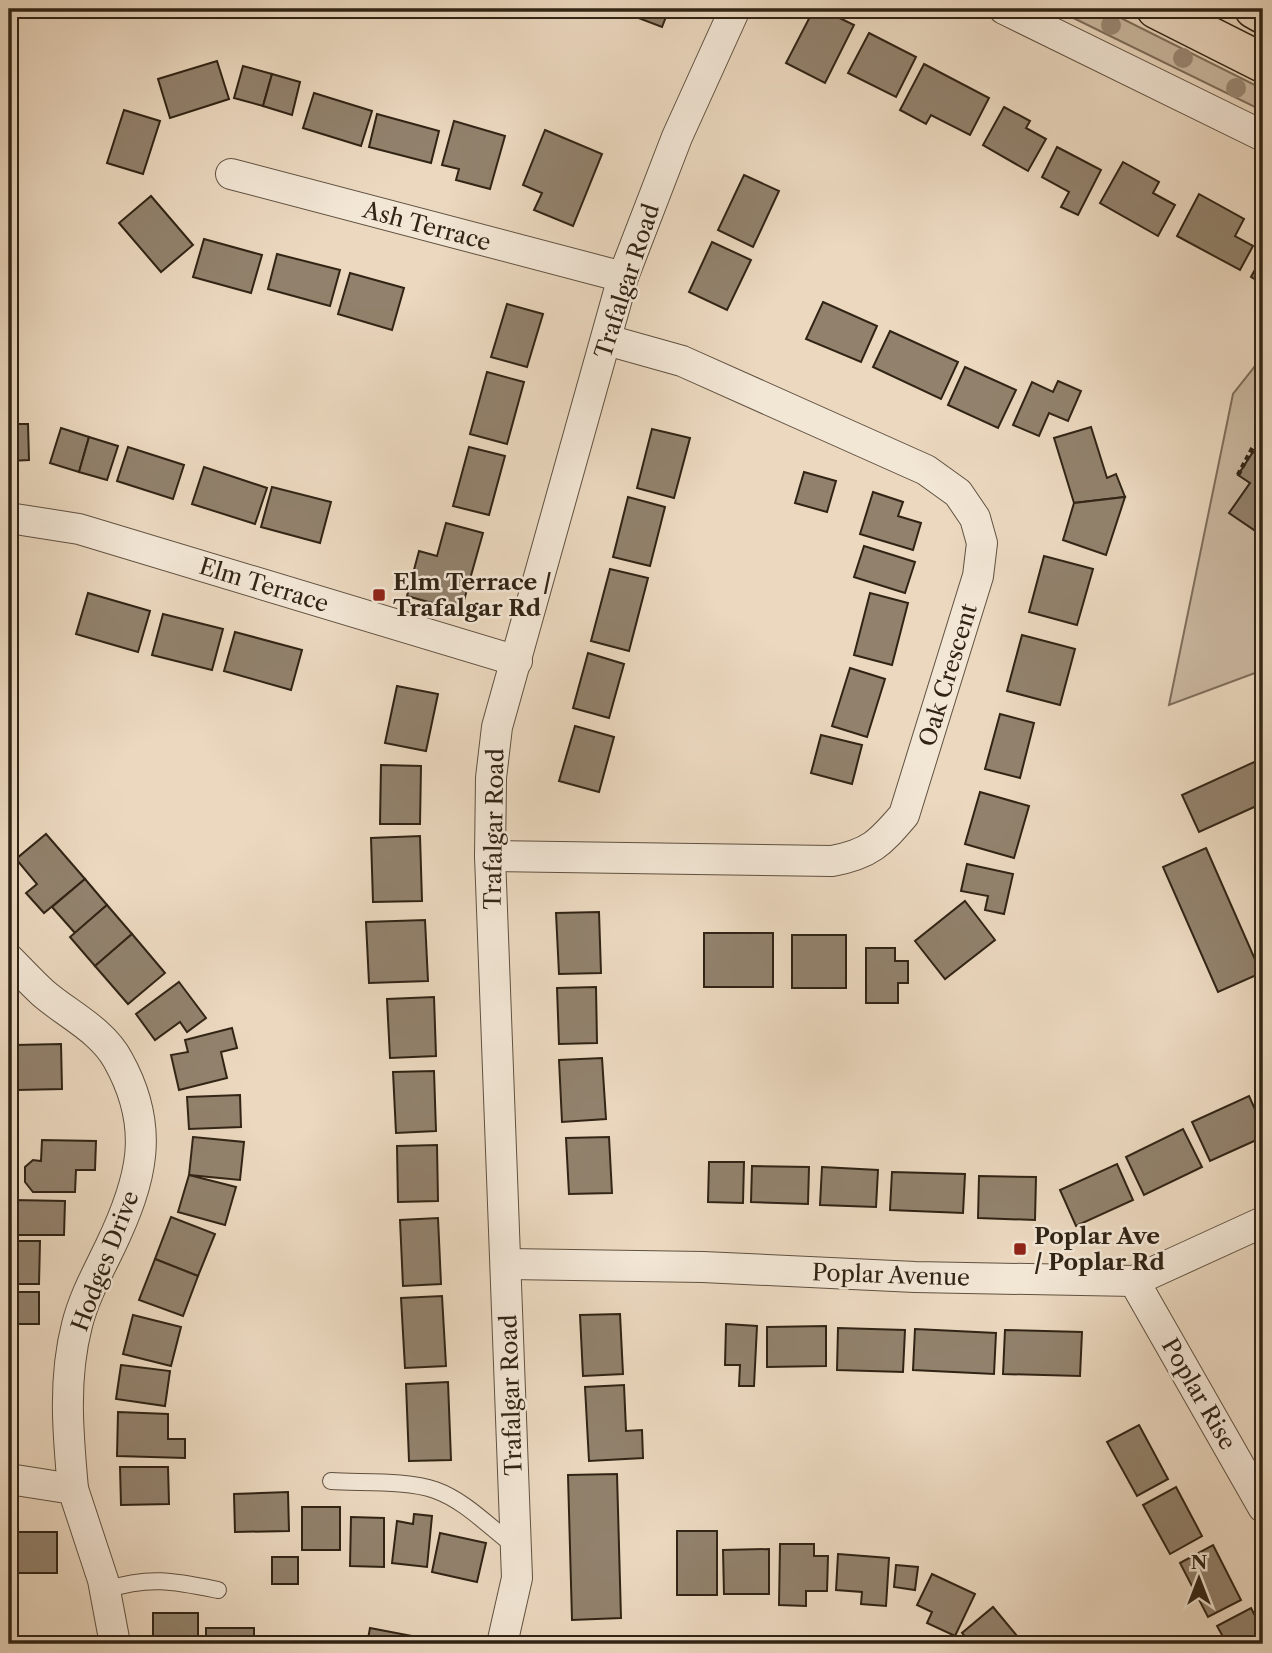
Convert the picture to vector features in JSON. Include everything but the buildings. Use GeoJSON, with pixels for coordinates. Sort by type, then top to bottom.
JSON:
{"type":"FeatureCollection","features":[{"type":"Feature","properties":{"kind":"highway"},"geometry":{"type":"LineString","coordinates":[[1156,9],[1263,63]]}},
{"type":"Feature","properties":{"kind":"highway"},"geometry":{"type":"LineString","coordinates":[[1254,9],[1263,14]]}},
{"type":"Feature","properties":{"kind":"street","name":"Trafalgar Road"},"geometry":{"type":"LineString","coordinates":[[502,1644],[517,1578],[490,856],[491,778],[497,727],[623,277],[677,137],[735,9]]}},
{"type":"Feature","properties":{"kind":"street"},"geometry":{"type":"LineString","coordinates":[[1004,9],[1263,136]]}},
{"type":"Feature","properties":{"kind":"street","name":"Ash Terrace"},"geometry":{"type":"LineString","coordinates":[[231,174],[623,277]]}},
{"type":"Feature","properties":{"kind":"street","name":"Oak Crescent"},"geometry":{"type":"LineString","coordinates":[[490,856],[832,861],[858,856],[882,841],[904,815],[978,576],[982,543],[975,518],[958,493],[926,470],[682,361],[607,340]]}},
{"type":"Feature","properties":{"kind":"street","name":"Elm Terrace"},"geometry":{"type":"LineString","coordinates":[[9,518],[79,528],[517,661]]}},
{"type":"Feature","properties":{"kind":"street","name":"Hodges Drive"},"geometry":{"type":"LineString","coordinates":[[9,959],[43,993],[93,1031],[117,1057],[142,1120],[141,1154],[135,1192],[90,1287],[77,1324],[68,1370],[67,1426],[73,1489],[105,1590],[115,1644]]}},
{"type":"Feature","properties":{"kind":"street","name":"Poplar Avenue"},"geometry":{"type":"LineString","coordinates":[[507,1264],[703,1267],[915,1277],[1134,1281],[1263,1222]]}},
{"type":"Feature","properties":{"kind":"street","name":"Poplar Rise"},"geometry":{"type":"LineString","coordinates":[[1134,1281],[1263,1507]]}},
{"type":"Feature","properties":{"kind":"street"},"geometry":{"type":"LineString","coordinates":[[9,1479],[73,1489]]}},
{"type":"Feature","properties":{"kind":"lane"},"geometry":{"type":"LineString","coordinates":[[331,1481],[435,1490],[471,1511],[516,1547]]}},
{"type":"Feature","properties":{"kind":"lane"},"geometry":{"type":"LineString","coordinates":[[105,1590],[132,1581],[172,1581],[218,1590]]}},
{"type":"Feature","properties":{"kind":"path"},"geometry":{"type":"LineString","coordinates":[[1238,475],[1253,447]]}},
{"type":"Feature","properties":{"kind":"shaded area"},"geometry":{"type":"Polygon","coordinates":[[[1055,9],[1103,9],[1263,89],[1263,111],[1055,9]]]}},
{"type":"Feature","properties":{"kind":"shaded area"},"geometry":{"type":"Polygon","coordinates":[[[1263,356],[1263,437],[1239,474],[1250,483],[1230,513],[1263,536],[1263,670],[1169,705],[1233,394],[1263,356]]]}},
{"type":"Feature","properties":{"kind":"place","name":"Elm Terrace / Trafalgar Rd"},"geometry":{"type":"Point","coordinates":[379,595]}},
{"type":"Feature","properties":{"kind":"place","name":"Poplar Ave / Poplar Rd"},"geometry":{"type":"Point","coordinates":[1020,1249]}}]}
